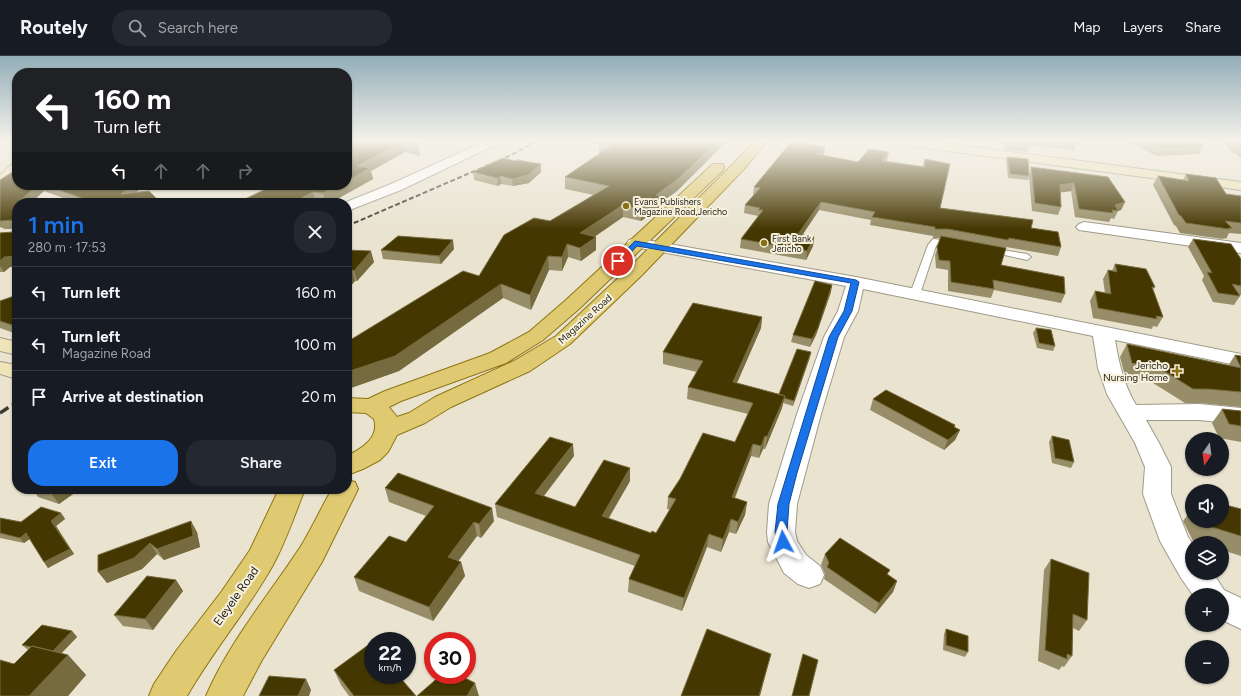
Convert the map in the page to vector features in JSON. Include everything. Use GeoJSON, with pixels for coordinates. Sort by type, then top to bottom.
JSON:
{"type":"FeatureCollection","features":[{"type":"Feature","properties":{"kind":"main road","name":"Magazine Road"},"geometry":{"type":"LineString","coordinates":[[370,407],[393,396],[498,358],[536,336],[578,299],[715,170]]}},
{"type":"Feature","properties":{"kind":"main road","name":"Magazine Road"},"geometry":{"type":"LineString","coordinates":[[388,430],[417,418],[443,402],[522,366],[563,340],[592,315],[734,170]]}},
{"type":"Feature","properties":{"kind":"main road"},"geometry":{"type":"LineString","coordinates":[[352,405],[370,407],[381,412],[387,420],[388,430],[383,441],[374,452],[353,463]]}},
{"type":"Feature","properties":{"kind":"main road","name":"Eleyele Road"},"geometry":{"type":"LineString","coordinates":[[167,696],[188,662],[233,601],[262,557],[290,494]]}},
{"type":"Feature","properties":{"kind":"main road"},"geometry":{"type":"LineString","coordinates":[[224,696],[250,649],[312,553],[342,494]]}},
{"type":"Feature","properties":{"kind":"street"},"geometry":{"type":"LineString","coordinates":[[352,205],[433,170]]}},
{"type":"Feature","properties":{"kind":"street"},"geometry":{"type":"LineString","coordinates":[[1120,170],[1241,186]]}},
{"type":"Feature","properties":{"kind":"street"},"geometry":{"type":"LineString","coordinates":[[0,182],[12,172]]}},
{"type":"Feature","properties":{"kind":"street"},"geometry":{"type":"LineString","coordinates":[[1084,227],[1241,248]]}},
{"type":"Feature","properties":{"kind":"street"},"geometry":{"type":"LineString","coordinates":[[635,244],[856,282],[1241,360]]}},
{"type":"Feature","properties":{"kind":"street"},"geometry":{"type":"LineString","coordinates":[[809,574],[795,564],[783,542],[781,532],[783,504],[809,414],[832,344],[848,311],[856,282]]}},
{"type":"Feature","properties":{"kind":"street"},"geometry":{"type":"LineString","coordinates":[[1103,333],[1109,368],[1118,394],[1147,443],[1158,467],[1157,494],[1175,540],[1185,557]]}},
{"type":"Feature","properties":{"kind":"street"},"geometry":{"type":"LineString","coordinates":[[0,344],[12,348]]}},
{"type":"Feature","properties":{"kind":"street"},"geometry":{"type":"LineString","coordinates":[[0,368],[12,371]]}},
{"type":"Feature","properties":{"kind":"street"},"geometry":{"type":"LineString","coordinates":[[1130,413],[1198,412],[1241,416]]}},
{"type":"Feature","properties":{"kind":"street"},"geometry":{"type":"LineString","coordinates":[[1199,580],[1206,588]]}},
{"type":"Feature","properties":{"kind":"street"},"geometry":{"type":"LineString","coordinates":[[1229,607],[1241,615]]}},
{"type":"Feature","properties":{"kind":"lane"},"geometry":{"type":"LineString","coordinates":[[914,294],[932,245],[936,242],[945,241],[960,244]]}},
{"type":"Feature","properties":{"kind":"lane"},"geometry":{"type":"LineString","coordinates":[[982,248],[1027,257]]}},
{"type":"Feature","properties":{"kind":"building"},"geometry":{"type":"Polygon","coordinates":[[[352,170],[367,170],[352,178],[352,170]]]}},
{"type":"Feature","properties":{"kind":"building"},"geometry":{"type":"Polygon","coordinates":[[[478,170],[534,170],[528,175],[512,179],[501,176],[497,178],[473,172],[478,170]]]}},
{"type":"Feature","properties":{"kind":"building"},"geometry":{"type":"Polygon","coordinates":[[[575,170],[688,170],[656,195],[660,196],[641,209],[623,205],[580,233],[596,237],[580,248],[567,244],[562,257],[548,256],[530,295],[501,284],[395,356],[352,370],[352,339],[463,271],[479,276],[504,235],[534,218],[550,221],[609,186],[565,177],[575,170]]]}},
{"type":"Feature","properties":{"kind":"building"},"geometry":{"type":"Polygon","coordinates":[[[768,170],[949,170],[940,208],[1033,220],[1031,228],[1058,232],[1061,247],[1009,238],[1008,240],[948,229],[935,229],[935,227],[872,217],[875,212],[821,202],[798,234],[814,237],[807,251],[741,239],[763,210],[758,210],[760,208],[745,205],[760,188],[754,187],[768,170]]]}},
{"type":"Feature","properties":{"kind":"building"},"geometry":{"type":"Polygon","coordinates":[[[1009,170],[1029,170],[1029,176],[1010,174],[1009,170]]]}},
{"type":"Feature","properties":{"kind":"building"},"geometry":{"type":"Polygon","coordinates":[[[1031,170],[1053,170],[1108,177],[1125,202],[1115,205],[1118,211],[1112,210],[1113,213],[1079,209],[1074,183],[1060,185],[1061,207],[1035,203],[1031,170]]]}},
{"type":"Feature","properties":{"kind":"building"},"geometry":{"type":"Polygon","coordinates":[[[12,172],[12,190],[32,190],[23,198],[12,198],[12,220],[0,221],[0,180],[12,172]]]}},
{"type":"Feature","properties":{"kind":"building"},"geometry":{"type":"Polygon","coordinates":[[[1186,174],[1216,178],[1226,194],[1241,196],[1241,223],[1225,221],[1232,228],[1228,228],[1229,229],[1186,223],[1179,215],[1158,176],[1189,181],[1186,174]]]}},
{"type":"Feature","properties":{"kind":"building"},"geometry":{"type":"Polygon","coordinates":[[[59,190],[126,190],[121,194],[149,191],[156,198],[81,198],[59,190]]]}},
{"type":"Feature","properties":{"kind":"building"},"geometry":{"type":"Polygon","coordinates":[[[264,190],[329,190],[323,193],[313,192],[302,198],[247,198],[264,190]]]}},
{"type":"Feature","properties":{"kind":"building"},"geometry":{"type":"Polygon","coordinates":[[[12,232],[12,256],[4,257],[0,261],[0,233],[12,232]]]}},
{"type":"Feature","properties":{"kind":"building"},"geometry":{"type":"Polygon","coordinates":[[[398,236],[453,240],[439,256],[381,250],[398,236]]]}},
{"type":"Feature","properties":{"kind":"building"},"geometry":{"type":"Polygon","coordinates":[[[941,236],[1006,248],[1001,265],[1064,277],[1065,294],[993,280],[994,289],[951,282],[950,261],[939,260],[937,247],[941,236]]]}},
{"type":"Feature","properties":{"kind":"building"},"geometry":{"type":"Polygon","coordinates":[[[1193,239],[1231,244],[1241,259],[1241,286],[1232,284],[1240,296],[1218,293],[1207,272],[1212,273],[1193,239]]]}},
{"type":"Feature","properties":{"kind":"building"},"geometry":{"type":"Polygon","coordinates":[[[352,250],[371,251],[354,271],[352,270],[352,250]]]}},
{"type":"Feature","properties":{"kind":"building"},"geometry":{"type":"Polygon","coordinates":[[[1115,264],[1146,269],[1155,287],[1152,287],[1163,317],[1156,316],[1157,319],[1098,308],[1095,291],[1111,294],[1108,270],[1117,272],[1115,264]]]}},
{"type":"Feature","properties":{"kind":"building"},"geometry":{"type":"Polygon","coordinates":[[[815,281],[832,285],[818,328],[812,339],[793,335],[815,281]]]}},
{"type":"Feature","properties":{"kind":"building"},"geometry":{"type":"Polygon","coordinates":[[[12,297],[12,325],[0,321],[0,301],[12,297]]]}},
{"type":"Feature","properties":{"kind":"building"},"geometry":{"type":"Polygon","coordinates":[[[693,303],[762,317],[733,382],[785,396],[767,437],[765,436],[761,446],[753,444],[732,497],[747,502],[738,522],[731,519],[723,539],[709,534],[684,598],[629,579],[640,555],[495,504],[550,437],[573,444],[535,493],[575,507],[604,460],[630,468],[602,516],[651,533],[652,531],[656,533],[676,499],[668,497],[680,479],[703,433],[735,442],[753,403],[688,387],[703,361],[663,352],[693,303]]]}},
{"type":"Feature","properties":{"kind":"building"},"geometry":{"type":"Polygon","coordinates":[[[1036,328],[1051,330],[1055,346],[1039,343],[1036,328]]]}},
{"type":"Feature","properties":{"kind":"building"},"geometry":{"type":"Polygon","coordinates":[[[1127,344],[1241,368],[1241,392],[1193,389],[1161,369],[1132,363],[1127,344]]]}},
{"type":"Feature","properties":{"kind":"building"},"geometry":{"type":"Polygon","coordinates":[[[797,349],[811,352],[794,401],[784,398],[785,396],[779,394],[797,349]]]}},
{"type":"Feature","properties":{"kind":"building"},"geometry":{"type":"Polygon","coordinates":[[[1235,355],[1241,356],[1241,368],[1235,355]]]}},
{"type":"Feature","properties":{"kind":"building"},"geometry":{"type":"Polygon","coordinates":[[[886,390],[955,425],[954,427],[960,430],[948,440],[873,399],[886,390]]]}},
{"type":"Feature","properties":{"kind":"building"},"geometry":{"type":"Polygon","coordinates":[[[1222,409],[1241,411],[1241,426],[1229,424],[1222,409]]]}},
{"type":"Feature","properties":{"kind":"building"},"geometry":{"type":"Polygon","coordinates":[[[1052,436],[1069,440],[1074,462],[1055,458],[1052,436]]]}},
{"type":"Feature","properties":{"kind":"building"},"geometry":{"type":"Polygon","coordinates":[[[398,473],[492,508],[479,524],[474,522],[448,557],[461,562],[429,607],[354,577],[389,536],[406,542],[434,506],[385,488],[398,473]]]}},
{"type":"Feature","properties":{"kind":"building"},"geometry":{"type":"Polygon","coordinates":[[[1229,506],[1241,509],[1241,536],[1215,528],[1229,528],[1229,506]]]}},
{"type":"Feature","properties":{"kind":"building"},"geometry":{"type":"Polygon","coordinates":[[[41,507],[61,513],[51,521],[70,549],[44,562],[26,533],[20,538],[0,533],[0,518],[21,522],[41,507]]]}},
{"type":"Feature","properties":{"kind":"building"},"geometry":{"type":"Polygon","coordinates":[[[191,521],[193,536],[157,549],[150,543],[134,558],[98,572],[98,555],[191,521]]]}},
{"type":"Feature","properties":{"kind":"building"},"geometry":{"type":"Polygon","coordinates":[[[840,538],[890,570],[887,574],[897,581],[879,603],[827,567],[829,563],[825,554],[840,538]]]}},
{"type":"Feature","properties":{"kind":"building"},"geometry":{"type":"Polygon","coordinates":[[[1051,559],[1089,573],[1087,620],[1073,614],[1072,656],[1067,654],[1067,659],[1045,650],[1051,559]]]}},
{"type":"Feature","properties":{"kind":"building"},"geometry":{"type":"Polygon","coordinates":[[[147,576],[176,580],[145,619],[114,615],[147,576]]]}},
{"type":"Feature","properties":{"kind":"building"},"geometry":{"type":"Polygon","coordinates":[[[42,625],[72,631],[53,651],[22,645],[42,625]]]}},
{"type":"Feature","properties":{"kind":"building"},"geometry":{"type":"Polygon","coordinates":[[[707,629],[771,654],[759,696],[681,696],[707,629]]]}},
{"type":"Feature","properties":{"kind":"building"},"geometry":{"type":"Polygon","coordinates":[[[946,629],[968,636],[968,652],[946,645],[946,629]]]}},
{"type":"Feature","properties":{"kind":"building"},"geometry":{"type":"Polygon","coordinates":[[[32,646],[68,655],[29,696],[0,696],[0,660],[14,664],[32,646]]]}},
{"type":"Feature","properties":{"kind":"building"},"geometry":{"type":"Polygon","coordinates":[[[364,648],[364,684],[406,684],[416,696],[354,696],[334,670],[364,648]]]}},
{"type":"Feature","properties":{"kind":"building"},"geometry":{"type":"Polygon","coordinates":[[[803,654],[818,660],[809,696],[792,696],[803,654]]]}},
{"type":"Feature","properties":{"kind":"building"},"geometry":{"type":"Polygon","coordinates":[[[269,676],[306,679],[298,696],[259,696],[269,676]]]}},
{"type":"Feature","properties":{"kind":"building"},"geometry":{"type":"Polygon","coordinates":[[[431,684],[474,684],[467,696],[417,696],[431,684]]]}},
{"type":"Feature","properties":{"kind":"railway"},"geometry":{"type":"LineString","coordinates":[[352,224],[477,170]]}},
{"type":"Feature","properties":{"kind":"railway"},"geometry":{"type":"LineString","coordinates":[[0,413],[12,405]]}},
{"type":"Feature","properties":{"kind":"place","name":"Evans Publishers Magazine Road,Jericho"},"geometry":{"type":"Point","coordinates":[626,206]}},
{"type":"Feature","properties":{"kind":"place","name":"First Bank Jericho"},"geometry":{"type":"Point","coordinates":[764,243]}},
{"type":"Feature","properties":{"kind":"place","name":"Jericho Nursing Home"},"geometry":{"type":"Point","coordinates":[1177,371]}},
{"type":"Feature","properties":{"kind":"route"},"geometry":{"type":"LineString","coordinates":[[618,261],[635,244],[856,282],[848,311],[834,337],[809,414],[783,504],[781,532],[783,542]]}}]}
